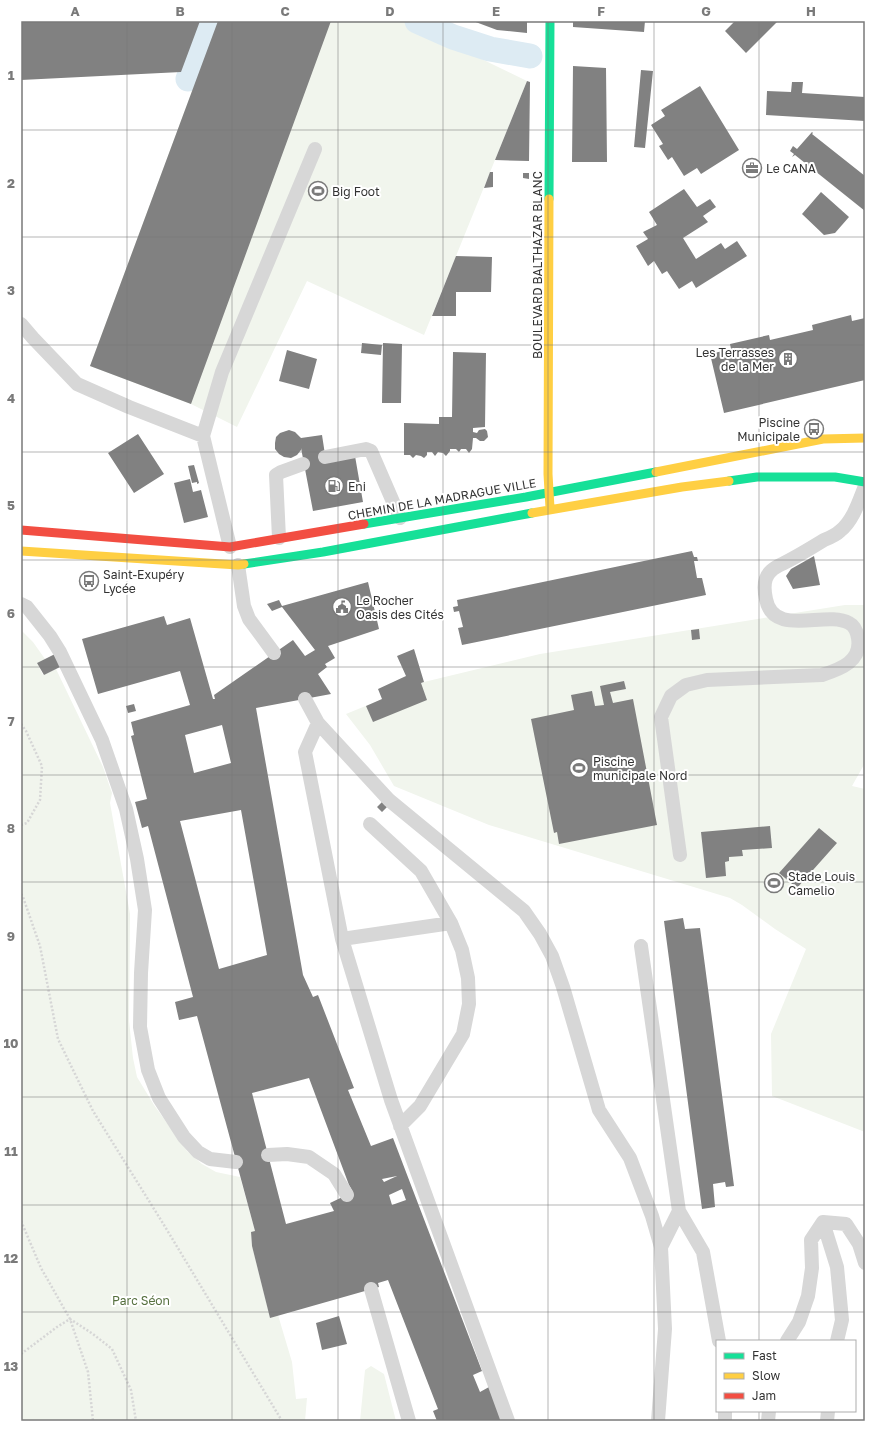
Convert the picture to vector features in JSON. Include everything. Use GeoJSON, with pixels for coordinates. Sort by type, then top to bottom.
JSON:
{"type":"FeatureCollection","features":[{"type":"Feature","properties":{"kind":"street","name":"BOULEVARD BALTHAZAR BLANC"},"geometry":{"type":"LineString","coordinates":[[550,21],[548,493],[550,510]]}},
{"type":"Feature","properties":{"kind":"street","name":"CHEMIN DE LA MADRAGUE VILLE"},"geometry":{"type":"LineString","coordinates":[[21,530],[230,547],[548,493],[823,439],[865,438]]}},
{"type":"Feature","properties":{"kind":"street"},"geometry":{"type":"LineString","coordinates":[[21,551],[238,565],[344,548],[682,487],[757,477],[835,477],[865,482]]}},
{"type":"Feature","properties":{"kind":"lane"},"geometry":{"type":"LineString","coordinates":[[230,547],[203,436],[222,372],[315,149]]}},
{"type":"Feature","properties":{"kind":"lane"},"geometry":{"type":"LineString","coordinates":[[21,324],[77,384],[129,407],[203,436]]}},
{"type":"Feature","properties":{"kind":"lane"},"geometry":{"type":"LineString","coordinates":[[325,457],[366,449],[371,451],[400,518]]}},
{"type":"Feature","properties":{"kind":"lane"},"geometry":{"type":"LineString","coordinates":[[279,538],[276,475],[303,464]]}},
{"type":"Feature","properties":{"kind":"lane"},"geometry":{"type":"LineString","coordinates":[[680,855],[661,717],[671,696],[686,685],[706,680],[822,675],[838,670],[849,663],[856,655],[859,645],[857,630],[849,623],[835,620],[789,621],[779,618],[772,612],[766,601],[764,584],[770,571],[840,531],[855,511],[865,486]]}},
{"type":"Feature","properties":{"kind":"lane"},"geometry":{"type":"LineString","coordinates":[[238,565],[244,606],[249,619],[274,653]]}},
{"type":"Feature","properties":{"kind":"lane"},"geometry":{"type":"LineString","coordinates":[[21,604],[27,607],[50,636],[60,652],[102,740],[126,809],[137,859],[145,910],[141,973],[140,1026],[148,1070],[159,1098],[184,1137],[198,1152],[210,1159],[236,1162]]}},
{"type":"Feature","properties":{"kind":"lane"},"geometry":{"type":"LineString","coordinates":[[305,699],[318,723],[389,800],[524,911],[540,934],[552,956],[563,987],[599,1110],[630,1158],[652,1216],[661,1248],[665,1329],[658,1421]]}},
{"type":"Feature","properties":{"kind":"lane"},"geometry":{"type":"LineString","coordinates":[[318,723],[305,752],[342,939],[391,1100],[508,1421]]}},
{"type":"Feature","properties":{"kind":"lane"},"geometry":{"type":"LineString","coordinates":[[370,824],[421,871],[451,923],[462,950],[468,978],[469,1004],[463,1034],[420,1106],[400,1126]]}},
{"type":"Feature","properties":{"kind":"lane"},"geometry":{"type":"LineString","coordinates":[[342,939],[451,923]]}},
{"type":"Feature","properties":{"kind":"lane"},"geometry":{"type":"LineString","coordinates":[[641,946],[679,1211],[703,1252],[719,1340]]}},
{"type":"Feature","properties":{"kind":"lane"},"geometry":{"type":"LineString","coordinates":[[268,1156],[287,1154],[309,1157],[334,1174],[347,1195]]}},
{"type":"Feature","properties":{"kind":"lane"},"geometry":{"type":"LineString","coordinates":[[661,1248],[679,1211]]}},
{"type":"Feature","properties":{"kind":"lane"},"geometry":{"type":"LineString","coordinates":[[823,1222],[846,1224],[859,1244],[865,1263]]}},
{"type":"Feature","properties":{"kind":"lane"},"geometry":{"type":"LineString","coordinates":[[788,1340],[799,1322],[808,1296],[812,1268],[811,1240],[823,1222]]}},
{"type":"Feature","properties":{"kind":"lane"},"geometry":{"type":"LineString","coordinates":[[823,1222],[837,1267],[842,1320],[837,1340]]}},
{"type":"Feature","properties":{"kind":"lane"},"geometry":{"type":"LineString","coordinates":[[371,1289],[409,1421]]}},
{"type":"Feature","properties":{"kind":"path"},"geometry":{"type":"LineString","coordinates":[[21,724],[26,731],[42,766],[40,800],[28,823],[21,825]]}},
{"type":"Feature","properties":{"kind":"path"},"geometry":{"type":"LineString","coordinates":[[21,894],[40,946],[58,1039],[90,1104],[282,1421]]}},
{"type":"Feature","properties":{"kind":"path"},"geometry":{"type":"LineString","coordinates":[[21,1221],[41,1268],[70,1319],[88,1372],[93,1421]]}},
{"type":"Feature","properties":{"kind":"path"},"geometry":{"type":"LineString","coordinates":[[21,1354],[57,1326],[70,1319]]}},
{"type":"Feature","properties":{"kind":"path"},"geometry":{"type":"LineString","coordinates":[[70,1319],[112,1349],[130,1390],[136,1421]]}},
{"type":"Feature","properties":{"kind":"green space","name":"Big Foot"},"geometry":{"type":"Polygon","coordinates":[[[218,21],[403,21],[527,81],[424,335],[307,281],[237,427],[191,404],[90,366],[218,21]]]}},
{"type":"Feature","properties":{"kind":"green space","name":"Stade Louis Camelio"},"geometry":{"type":"Polygon","coordinates":[[[845,605],[865,605],[865,763],[852,786],[865,789],[865,1132],[772,1096],[771,1034],[806,949],[730,898],[489,825],[394,786],[370,745],[346,714],[424,682],[540,654],[845,605]]]}},
{"type":"Feature","properties":{"kind":"green space","name":"Parc Séon"},"geometry":{"type":"Polygon","coordinates":[[[21,630],[33,642],[45,659],[37,663],[43,675],[56,669],[103,767],[112,793],[110,803],[130,914],[129,1021],[133,1058],[137,1077],[154,1105],[187,1151],[202,1164],[216,1172],[240,1177],[255,1231],[251,1233],[252,1246],[270,1317],[278,1315],[292,1362],[296,1399],[307,1398],[305,1421],[21,1421],[21,630]]]}},
{"type":"Feature","properties":{"kind":"green space"},"geometry":{"type":"Polygon","coordinates":[[[371,1366],[384,1374],[396,1421],[360,1421],[365,1370],[371,1366]]]}},
{"type":"Feature","properties":{"kind":"building"},"geometry":{"type":"Polygon","coordinates":[[[21,21],[200,21],[181,72],[21,80],[21,21]]]}},
{"type":"Feature","properties":{"kind":"building"},"geometry":{"type":"Polygon","coordinates":[[[218,21],[331,21],[191,404],[90,366],[218,21]]]}},
{"type":"Feature","properties":{"kind":"building"},"geometry":{"type":"Polygon","coordinates":[[[473,21],[527,21],[527,33],[497,30],[473,21]]]}},
{"type":"Feature","properties":{"kind":"building"},"geometry":{"type":"Polygon","coordinates":[[[573,21],[645,21],[644,32],[573,27],[573,21]]]}},
{"type":"Feature","properties":{"kind":"building"},"geometry":{"type":"Polygon","coordinates":[[[735,21],[778,21],[746,53],[725,31],[735,21]]]}},
{"type":"Feature","properties":{"kind":"building"},"geometry":{"type":"Polygon","coordinates":[[[573,66],[606,68],[607,162],[572,162],[573,66]]]}},
{"type":"Feature","properties":{"kind":"building"},"geometry":{"type":"Polygon","coordinates":[[[641,70],[653,71],[645,148],[634,147],[641,70]]]}},
{"type":"Feature","properties":{"kind":"building"},"geometry":{"type":"Polygon","coordinates":[[[527,81],[530,82],[529,161],[495,160],[527,81]]]}},
{"type":"Feature","properties":{"kind":"building"},"geometry":{"type":"Polygon","coordinates":[[[792,82],[803,82],[802,93],[865,97],[865,121],[766,115],[767,91],[791,92],[792,82]]]}},
{"type":"Feature","properties":{"kind":"building"},"geometry":{"type":"Polygon","coordinates":[[[700,86],[739,150],[701,174],[697,168],[684,176],[672,157],[668,160],[659,146],[663,144],[651,125],[665,116],[661,110],[700,86]]]}},
{"type":"Feature","properties":{"kind":"building"},"geometry":{"type":"Polygon","coordinates":[[[812,132],[812,134],[865,176],[865,211],[795,155],[792,157],[794,154],[790,151],[793,146],[797,149],[812,132]]]}},
{"type":"Feature","properties":{"kind":"building"},"geometry":{"type":"Polygon","coordinates":[[[490,172],[493,172],[493,187],[484,188],[490,172]]]}},
{"type":"Feature","properties":{"kind":"building"},"geometry":{"type":"Polygon","coordinates":[[[523,173],[529,173],[529,179],[523,178],[523,173]]]}},
{"type":"Feature","properties":{"kind":"building"},"geometry":{"type":"Polygon","coordinates":[[[684,189],[697,207],[710,199],[716,207],[703,216],[708,222],[683,238],[696,259],[721,243],[725,249],[737,241],[747,256],[696,288],[692,281],[679,289],[667,271],[662,274],[654,261],[648,266],[636,246],[648,239],[643,232],[657,225],[649,212],[684,189]]]}},
{"type":"Feature","properties":{"kind":"building"},"geometry":{"type":"Polygon","coordinates":[[[821,192],[849,217],[835,233],[824,235],[802,214],[821,192]]]}},
{"type":"Feature","properties":{"kind":"building"},"geometry":{"type":"Polygon","coordinates":[[[456,256],[492,257],[491,292],[456,292],[456,316],[432,316],[456,256]]]}},
{"type":"Feature","properties":{"kind":"building","name":"Les Terrasses de la Mer"},"geometry":{"type":"Polygon","coordinates":[[[851,315],[852,321],[865,318],[865,380],[724,413],[710,354],[731,349],[730,344],[769,335],[770,340],[813,330],[812,325],[851,315]]]}},
{"type":"Feature","properties":{"kind":"building"},"geometry":{"type":"Polygon","coordinates":[[[362,343],[382,345],[381,355],[361,353],[362,343]]]}},
{"type":"Feature","properties":{"kind":"building"},"geometry":{"type":"Polygon","coordinates":[[[383,343],[402,344],[401,403],[382,403],[383,343]]]}},
{"type":"Feature","properties":{"kind":"building"},"geometry":{"type":"Polygon","coordinates":[[[287,350],[317,359],[309,389],[279,381],[287,350]]]}},
{"type":"Feature","properties":{"kind":"building"},"geometry":{"type":"Polygon","coordinates":[[[453,352],[486,353],[485,427],[473,428],[473,432],[477,433],[479,430],[485,429],[488,437],[484,441],[473,438],[472,449],[469,453],[466,449],[461,449],[459,452],[456,449],[450,449],[446,456],[443,453],[438,452],[435,456],[432,452],[427,452],[427,455],[424,458],[416,455],[413,458],[410,455],[404,455],[404,423],[439,424],[439,417],[452,417],[453,352]]]}},
{"type":"Feature","properties":{"kind":"building"},"geometry":{"type":"Polygon","coordinates":[[[289,430],[295,432],[301,438],[322,435],[326,461],[355,456],[363,502],[313,511],[301,448],[297,455],[291,458],[284,457],[275,449],[276,437],[280,433],[289,430]]]}},
{"type":"Feature","properties":{"kind":"building"},"geometry":{"type":"Polygon","coordinates":[[[138,434],[164,474],[134,493],[108,453],[138,434]]]}},
{"type":"Feature","properties":{"kind":"building"},"geometry":{"type":"Polygon","coordinates":[[[194,465],[199,483],[197,484],[197,482],[192,483],[188,466],[194,465]]]}},
{"type":"Feature","properties":{"kind":"building"},"geometry":{"type":"Polygon","coordinates":[[[190,479],[193,492],[201,490],[208,517],[184,523],[174,483],[190,479]]]}},
{"type":"Feature","properties":{"kind":"building"},"geometry":{"type":"Polygon","coordinates":[[[692,551],[694,557],[697,557],[698,561],[694,561],[697,578],[702,578],[706,595],[462,645],[458,628],[463,627],[459,611],[454,612],[453,607],[458,606],[457,600],[692,551]]]}},
{"type":"Feature","properties":{"kind":"building"},"geometry":{"type":"Polygon","coordinates":[[[814,556],[820,585],[793,589],[786,576],[791,569],[814,556]]]}},
{"type":"Feature","properties":{"kind":"building"},"geometry":{"type":"Polygon","coordinates":[[[368,582],[379,629],[328,646],[335,658],[325,664],[327,667],[318,674],[331,694],[256,708],[303,975],[313,997],[318,995],[354,1088],[348,1090],[371,1146],[393,1138],[482,1371],[473,1375],[480,1392],[489,1387],[502,1421],[437,1421],[433,1411],[438,1409],[388,1280],[378,1283],[379,1287],[270,1318],[252,1246],[251,1232],[255,1231],[197,1016],[179,1020],[175,1002],[193,997],[148,826],[142,828],[135,802],[147,799],[131,736],[134,735],[131,722],[190,705],[180,671],[98,694],[82,639],[164,616],[167,625],[190,618],[213,699],[215,699],[214,695],[293,640],[305,656],[315,650],[282,607],[272,611],[267,604],[279,600],[282,606],[368,582]],[[222,725],[185,735],[194,773],[231,763],[222,725]],[[241,810],[180,821],[219,969],[267,955],[241,810]],[[309,1078],[252,1093],[286,1224],[334,1211],[330,1203],[353,1192],[349,1185],[309,1078]],[[397,1176],[382,1179],[384,1182],[397,1176]],[[402,1189],[389,1195],[392,1205],[406,1200],[402,1189]]]}},
{"type":"Feature","properties":{"kind":"building"},"geometry":{"type":"Polygon","coordinates":[[[699,629],[700,639],[692,640],[691,630],[699,629]]]}},
{"type":"Feature","properties":{"kind":"building"},"geometry":{"type":"Polygon","coordinates":[[[414,649],[424,682],[421,683],[427,700],[373,722],[366,706],[382,699],[378,689],[406,676],[397,656],[414,649]]]}},
{"type":"Feature","properties":{"kind":"building"},"geometry":{"type":"Polygon","coordinates":[[[55,654],[62,666],[44,675],[37,663],[55,654]]]}},
{"type":"Feature","properties":{"kind":"building","name":"Piscine municipale Nord"},"geometry":{"type":"Polygon","coordinates":[[[624,681],[626,689],[610,692],[613,703],[633,699],[657,825],[559,844],[557,832],[554,833],[531,719],[574,710],[571,695],[592,691],[595,706],[604,705],[600,686],[624,681]]]}},
{"type":"Feature","properties":{"kind":"building"},"geometry":{"type":"Polygon","coordinates":[[[134,704],[136,711],[128,713],[126,706],[134,704]]]}},
{"type":"Feature","properties":{"kind":"building"},"geometry":{"type":"Polygon","coordinates":[[[382,802],[387,807],[382,812],[377,807],[382,802]]]}},
{"type":"Feature","properties":{"kind":"building"},"geometry":{"type":"Polygon","coordinates":[[[770,826],[772,848],[742,850],[743,856],[729,857],[729,861],[725,862],[726,876],[706,878],[701,832],[770,826]]]}},
{"type":"Feature","properties":{"kind":"building"},"geometry":{"type":"Polygon","coordinates":[[[819,828],[837,843],[797,888],[779,873],[819,828]]]}},
{"type":"Feature","properties":{"kind":"building"},"geometry":{"type":"Polygon","coordinates":[[[683,918],[685,929],[700,928],[734,1186],[726,1187],[725,1182],[713,1184],[715,1207],[702,1209],[664,921],[683,918]]]}},
{"type":"Feature","properties":{"kind":"building"},"geometry":{"type":"Polygon","coordinates":[[[339,1316],[347,1344],[322,1350],[316,1323],[339,1316]]]}},
{"type":"Feature","properties":{"kind":"waterway"},"geometry":{"type":"LineString","coordinates":[[188,79],[209,21]]}},
{"type":"Feature","properties":{"kind":"waterway"},"geometry":{"type":"LineString","coordinates":[[417,21],[453,37],[490,49],[530,56]]}},
{"type":"Feature","properties":{"kind":"traffic: fast"},"geometry":{"type":"LineString","coordinates":[[549,199],[550,21]]}},
{"type":"Feature","properties":{"kind":"traffic: fast"},"geometry":{"type":"LineString","coordinates":[[364,524],[526,497],[656,472]]}},
{"type":"Feature","properties":{"kind":"traffic: fast"},"geometry":{"type":"LineString","coordinates":[[729,481],[757,477],[835,477],[865,482]]}},
{"type":"Feature","properties":{"kind":"traffic: fast"},"geometry":{"type":"LineString","coordinates":[[244,564],[323,552],[532,513]]}},
{"type":"Feature","properties":{"kind":"traffic: slow"},"geometry":{"type":"LineString","coordinates":[[549,199],[548,474],[550,508]]}},
{"type":"Feature","properties":{"kind":"traffic: slow"},"geometry":{"type":"LineString","coordinates":[[656,472],[823,439],[865,438]]}},
{"type":"Feature","properties":{"kind":"traffic: slow"},"geometry":{"type":"LineString","coordinates":[[532,513],[682,487],[729,481]]}},
{"type":"Feature","properties":{"kind":"traffic: slow"},"geometry":{"type":"LineString","coordinates":[[21,551],[238,565],[244,564]]}},
{"type":"Feature","properties":{"kind":"traffic: jam"},"geometry":{"type":"LineString","coordinates":[[21,530],[230,547],[364,524]]}},
{"type":"Feature","properties":{"kind":"place","name":"Le CANA"},"geometry":{"type":"Point","coordinates":[752,168]}},
{"type":"Feature","properties":{"kind":"place","name":"Big Foot"},"geometry":{"type":"Point","coordinates":[318,191]}},
{"type":"Feature","properties":{"kind":"place","name":"Les Terrasses de la Mer"},"geometry":{"type":"Point","coordinates":[788,359]}},
{"type":"Feature","properties":{"kind":"place","name":"Piscine Municipale"},"geometry":{"type":"Point","coordinates":[814,429]}},
{"type":"Feature","properties":{"kind":"place","name":"Eni"},"geometry":{"type":"Point","coordinates":[334,486]}},
{"type":"Feature","properties":{"kind":"place","name":"Saint-Exupéry Lycée"},"geometry":{"type":"Point","coordinates":[89,581]}},
{"type":"Feature","properties":{"kind":"place","name":"Le Rocher Oasis des Cités"},"geometry":{"type":"Point","coordinates":[342,607]}},
{"type":"Feature","properties":{"kind":"place","name":"Piscine municipale Nord"},"geometry":{"type":"Point","coordinates":[579,768]}},
{"type":"Feature","properties":{"kind":"place","name":"Stade Louis Camelio"},"geometry":{"type":"Point","coordinates":[774,883]}}]}
